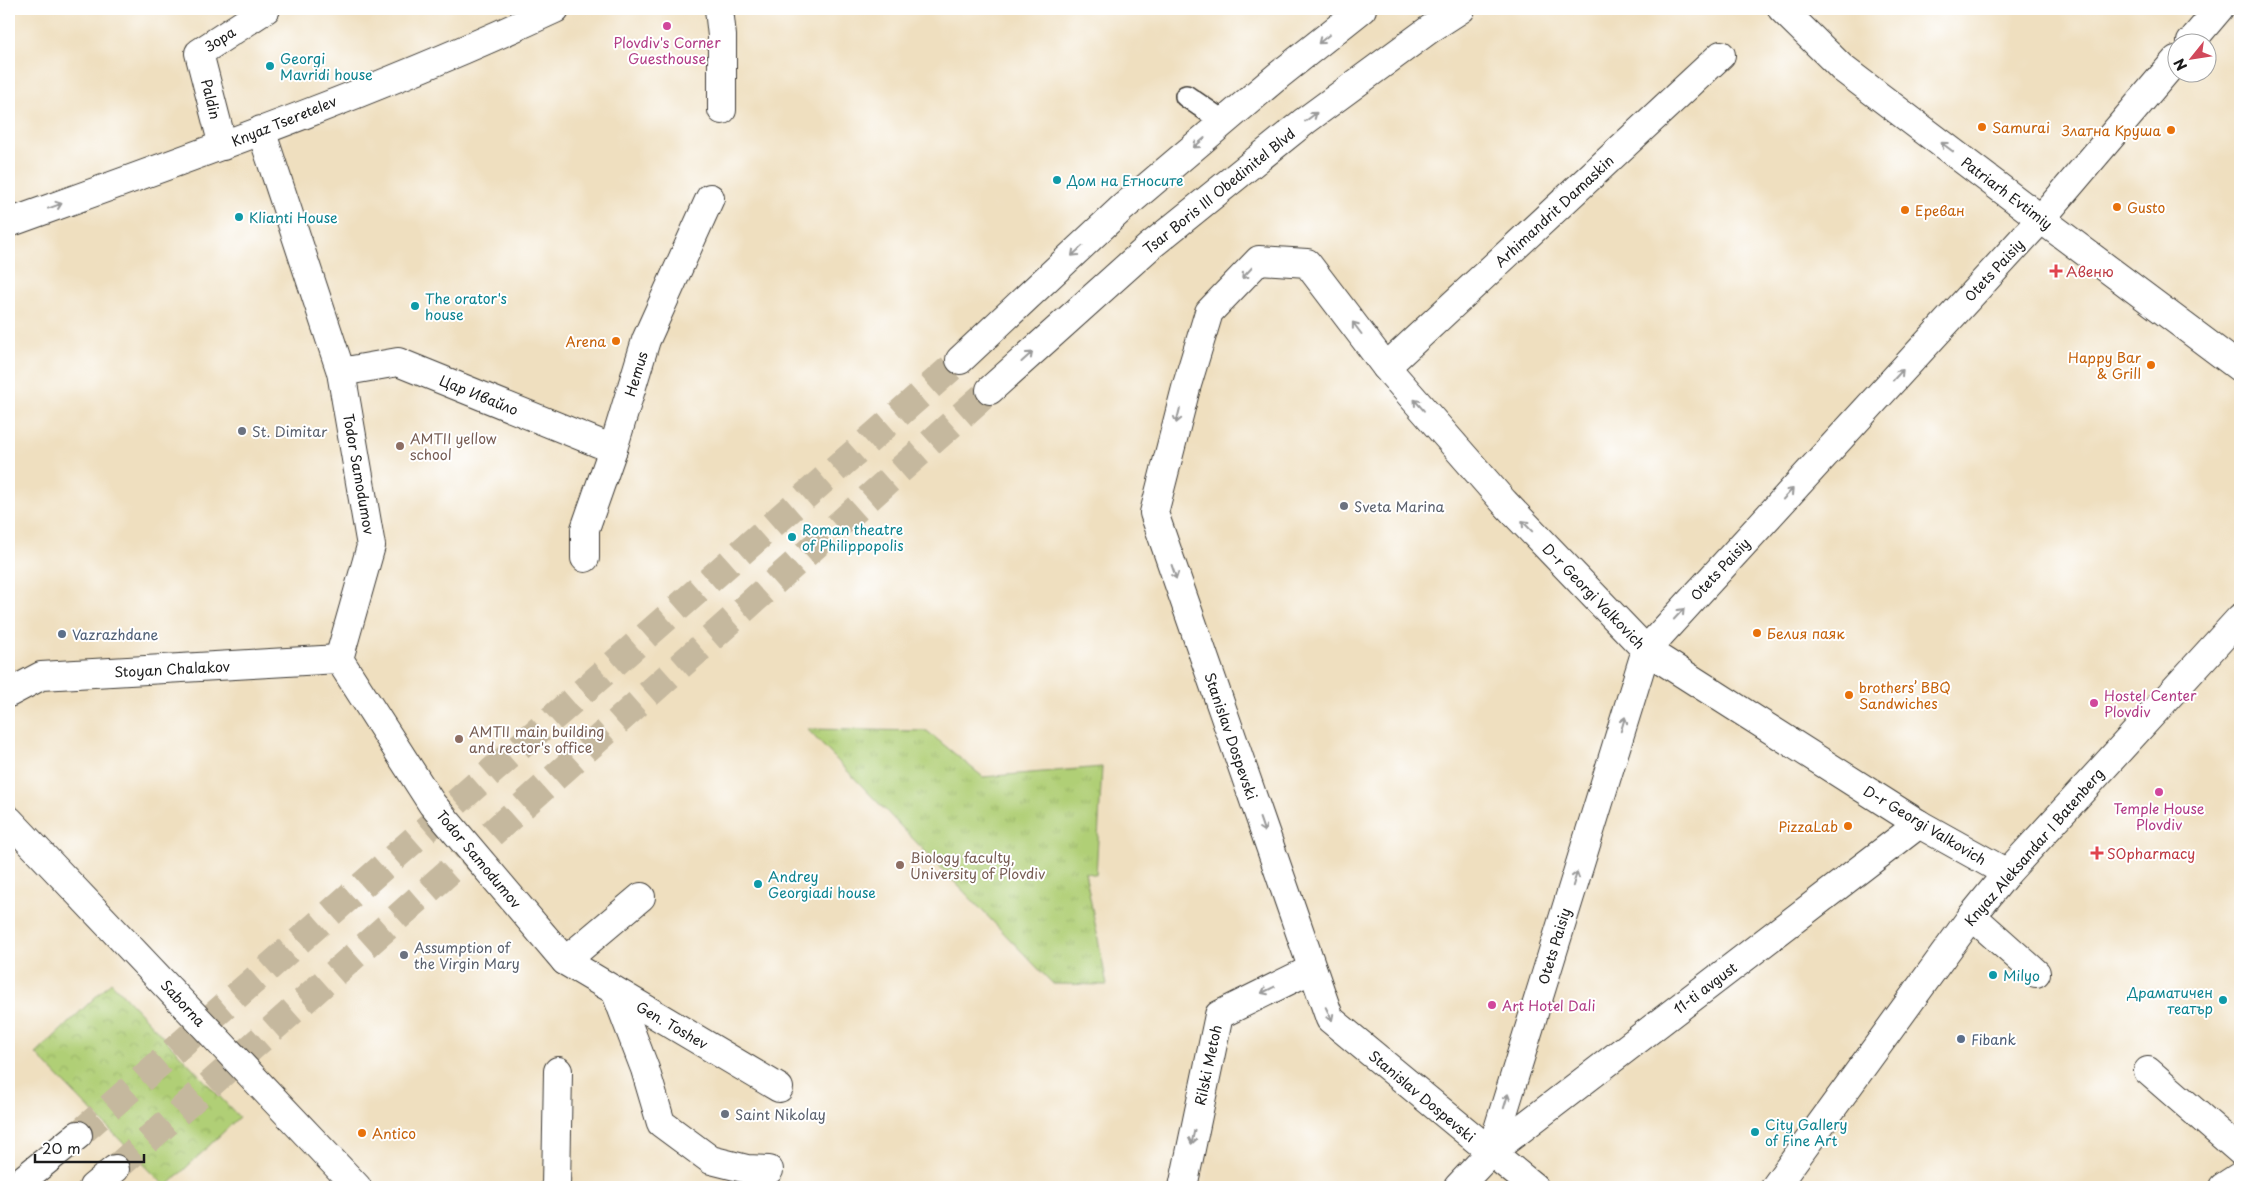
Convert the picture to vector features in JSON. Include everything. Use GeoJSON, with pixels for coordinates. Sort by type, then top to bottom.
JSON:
{"type":"FeatureCollection","features":[{"type":"Feature","properties":{"kind":"street","name":"Зора"},"geometry":{"type":"LineString","coordinates":[[199,53],[266,9]]}},
{"type":"Feature","properties":{"kind":"street","name":"Knyaz Tseretelev"},"geometry":{"type":"LineString","coordinates":[[9,223],[223,146],[474,46],[555,9]]}},
{"type":"Feature","properties":{"kind":"street"},"geometry":{"type":"LineString","coordinates":[[719,9],[722,36],[722,110]]}},
{"type":"Feature","properties":{"kind":"street"},"geometry":{"type":"LineString","coordinates":[[960,360],[1122,209],[1224,122],[1362,9]]}},
{"type":"Feature","properties":{"kind":"street","name":"Tsar Boris III Obedinitel Blvd"},"geometry":{"type":"LineString","coordinates":[[990,390],[1149,247],[1305,121],[1430,29],[1461,9]]}},
{"type":"Feature","properties":{"kind":"street","name":"Patriarh Evtimiy"},"geometry":{"type":"LineString","coordinates":[[1782,9],[1842,68],[2240,368]]}},
{"type":"Feature","properties":{"kind":"street"},"geometry":{"type":"LineString","coordinates":[[2200,32],[2220,9]]}},
{"type":"Feature","properties":{"kind":"street","name":"Paldin"},"geometry":{"type":"LineString","coordinates":[[199,53],[223,146]]}},
{"type":"Feature","properties":{"kind":"street","name":"Arhimandrit Damaskin"},"geometry":{"type":"LineString","coordinates":[[1386,367],[1721,55]]}},
{"type":"Feature","properties":{"kind":"street","name":"Otets Paisiy"},"geometry":{"type":"LineString","coordinates":[[1458,1187],[1491,1152],[1646,650],[2041,219],[2166,72]]}},
{"type":"Feature","properties":{"kind":"street","name":"Todor Samodumov"},"geometry":{"type":"LineString","coordinates":[[261,130],[341,372],[371,546],[339,659],[432,804],[565,961]]}},
{"type":"Feature","properties":{"kind":"street","name":"Hemus"},"geometry":{"type":"LineString","coordinates":[[585,558],[585,529],[613,450],[646,340],[710,198]]}},
{"type":"Feature","properties":{"kind":"street","name":"Stanislav Dospevski"},"geometry":{"type":"LineString","coordinates":[[1307,263],[1258,260],[1209,312],[1186,388],[1154,513],[1330,1020],[1534,1187]]}},
{"type":"Feature","properties":{"kind":"street","name":"D-r Georgi Valkovich"},"geometry":{"type":"LineString","coordinates":[[1307,263],[1386,367],[1504,502],[1646,650],[1919,824],[2007,873]]}},
{"type":"Feature","properties":{"kind":"street","name":"Цар Ивайло"},"geometry":{"type":"LineString","coordinates":[[341,372],[398,362],[613,450]]}},
{"type":"Feature","properties":{"kind":"street","name":"Knyaz Aleksandar I Batenberg"},"geometry":{"type":"LineString","coordinates":[[1775,1187],[1972,916],[2007,873],[2240,618]]}},
{"type":"Feature","properties":{"kind":"street","name":"Stoyan Chalakov"},"geometry":{"type":"LineString","coordinates":[[9,692],[41,676],[339,659]]}},
{"type":"Feature","properties":{"kind":"street","name":"Saborna"},"geometry":{"type":"LineString","coordinates":[[9,820],[357,1187]]}},
{"type":"Feature","properties":{"kind":"street","name":"11-ti avgust"},"geometry":{"type":"LineString","coordinates":[[1491,1152],[1919,824]]}},
{"type":"Feature","properties":{"kind":"street"},"geometry":{"type":"LineString","coordinates":[[565,961],[641,897]]}},
{"type":"Feature","properties":{"kind":"street"},"geometry":{"type":"LineString","coordinates":[[1972,916],[2036,973]]}},
{"type":"Feature","properties":{"kind":"street","name":"Gen. Toshev"},"geometry":{"type":"LineString","coordinates":[[565,961],[779,1088]]}},
{"type":"Feature","properties":{"kind":"street","name":"Rilski Metoh"},"geometry":{"type":"LineString","coordinates":[[1183,1187],[1219,1015],[1312,969]]}},
{"type":"Feature","properties":{"kind":"street"},"geometry":{"type":"LineString","coordinates":[[616,993],[645,1069],[661,1123],[711,1160],[748,1169],[769,1170]]}},
{"type":"Feature","properties":{"kind":"street"},"geometry":{"type":"LineString","coordinates":[[556,1187],[558,1070]]}},
{"type":"Feature","properties":{"kind":"street"},"geometry":{"type":"LineString","coordinates":[[2148,1072],[2240,1151]]}},
{"type":"Feature","properties":{"kind":"street"},"geometry":{"type":"LineString","coordinates":[[14,1187],[78,1135]]}},
{"type":"Feature","properties":{"kind":"street"},"geometry":{"type":"LineString","coordinates":[[93,1187],[115,1169]]}},
{"type":"Feature","properties":{"kind":"street"},"geometry":{"type":"LineString","coordinates":[[2223,1187],[2240,1176]]}},
{"type":"Feature","properties":{"kind":"lane"},"geometry":{"type":"LineString","coordinates":[[1186,96],[1224,122]]}},
{"type":"Feature","properties":{"kind":"green space"},"geometry":{"type":"Polygon","coordinates":[[[807,729],[927,731],[983,777],[1102,767],[1096,875],[1085,872],[1107,985],[1053,984],[807,729]]]}},
{"type":"Feature","properties":{"kind":"green space"},"geometry":{"type":"Polygon","coordinates":[[[111,982],[239,1117],[166,1187],[36,1054],[111,982]]]}},
{"type":"Feature","properties":{"kind":"tunnel"},"geometry":{"type":"LineString","coordinates":[[78,1135],[960,360]]}},
{"type":"Feature","properties":{"kind":"tunnel"},"geometry":{"type":"LineString","coordinates":[[115,1169],[990,390]]}},
{"type":"Feature","properties":{"kind":"place","name":"Plovdiv's Corner Guesthouse"},"geometry":{"type":"Point","coordinates":[667,26]}},
{"type":"Feature","properties":{"kind":"place","name":"Georgi Mavridi house"},"geometry":{"type":"Point","coordinates":[270,66]}},
{"type":"Feature","properties":{"kind":"place","name":"Samurai"},"geometry":{"type":"Point","coordinates":[1982,127]}},
{"type":"Feature","properties":{"kind":"place","name":"Златна Круша"},"geometry":{"type":"Point","coordinates":[2171,130]}},
{"type":"Feature","properties":{"kind":"place","name":"Дом на Етносите"},"geometry":{"type":"Point","coordinates":[1057,180]}},
{"type":"Feature","properties":{"kind":"place","name":"Gusto"},"geometry":{"type":"Point","coordinates":[2117,207]}},
{"type":"Feature","properties":{"kind":"place","name":"Ереван"},"geometry":{"type":"Point","coordinates":[1905,210]}},
{"type":"Feature","properties":{"kind":"place","name":"Klianti House"},"geometry":{"type":"Point","coordinates":[239,217]}},
{"type":"Feature","properties":{"kind":"place","name":"Авеню"},"geometry":{"type":"Point","coordinates":[2056,271]}},
{"type":"Feature","properties":{"kind":"place","name":"The orator's house"},"geometry":{"type":"Point","coordinates":[415,306]}},
{"type":"Feature","properties":{"kind":"place","name":"Arena"},"geometry":{"type":"Point","coordinates":[616,341]}},
{"type":"Feature","properties":{"kind":"place","name":"Happy Bar & Grill"},"geometry":{"type":"Point","coordinates":[2151,365]}},
{"type":"Feature","properties":{"kind":"place","name":"St. Dimitar"},"geometry":{"type":"Point","coordinates":[242,431]}},
{"type":"Feature","properties":{"kind":"place","name":"AMTII yellow school"},"geometry":{"type":"Point","coordinates":[400,446]}},
{"type":"Feature","properties":{"kind":"place","name":"Sveta Marina"},"geometry":{"type":"Point","coordinates":[1344,506]}},
{"type":"Feature","properties":{"kind":"place","name":"Roman theatre of Philippopolis"},"geometry":{"type":"Point","coordinates":[792,537]}},
{"type":"Feature","properties":{"kind":"place","name":"Белия паяк"},"geometry":{"type":"Point","coordinates":[1757,633]}},
{"type":"Feature","properties":{"kind":"place","name":"Vazrazhdane"},"geometry":{"type":"Point","coordinates":[62,634]}},
{"type":"Feature","properties":{"kind":"place","name":"brothers’ BBQ Sandwiches"},"geometry":{"type":"Point","coordinates":[1849,695]}},
{"type":"Feature","properties":{"kind":"place","name":"Hostel Center Plovdiv"},"geometry":{"type":"Point","coordinates":[2094,703]}},
{"type":"Feature","properties":{"kind":"place","name":"AMTII main building and rector's office"},"geometry":{"type":"Point","coordinates":[459,739]}},
{"type":"Feature","properties":{"kind":"place","name":"Temple House Plovdiv"},"geometry":{"type":"Point","coordinates":[2159,792]}},
{"type":"Feature","properties":{"kind":"place","name":"PizzaLab"},"geometry":{"type":"Point","coordinates":[1848,826]}},
{"type":"Feature","properties":{"kind":"place","name":"SOpharmacy"},"geometry":{"type":"Point","coordinates":[2097,853]}},
{"type":"Feature","properties":{"kind":"place","name":"Biology faculty, University of Plovdiv"},"geometry":{"type":"Point","coordinates":[900,865]}},
{"type":"Feature","properties":{"kind":"place","name":"Andrey Georgiadi house"},"geometry":{"type":"Point","coordinates":[758,884]}},
{"type":"Feature","properties":{"kind":"place","name":"Assumption of the Virgin Mary"},"geometry":{"type":"Point","coordinates":[404,955]}},
{"type":"Feature","properties":{"kind":"place","name":"Milyo"},"geometry":{"type":"Point","coordinates":[1993,975]}},
{"type":"Feature","properties":{"kind":"place","name":"Драматичен театър"},"geometry":{"type":"Point","coordinates":[2223,1000]}},
{"type":"Feature","properties":{"kind":"place","name":"Art Hotel Dali"},"geometry":{"type":"Point","coordinates":[1492,1005]}},
{"type":"Feature","properties":{"kind":"place","name":"Fibank"},"geometry":{"type":"Point","coordinates":[1961,1039]}},
{"type":"Feature","properties":{"kind":"place","name":"Saint Nikolay"},"geometry":{"type":"Point","coordinates":[725,1114]}},
{"type":"Feature","properties":{"kind":"place","name":"City Gallery of Fine Art"},"geometry":{"type":"Point","coordinates":[1755,1132]}},
{"type":"Feature","properties":{"kind":"place","name":"Antico"},"geometry":{"type":"Point","coordinates":[362,1133]}}]}
